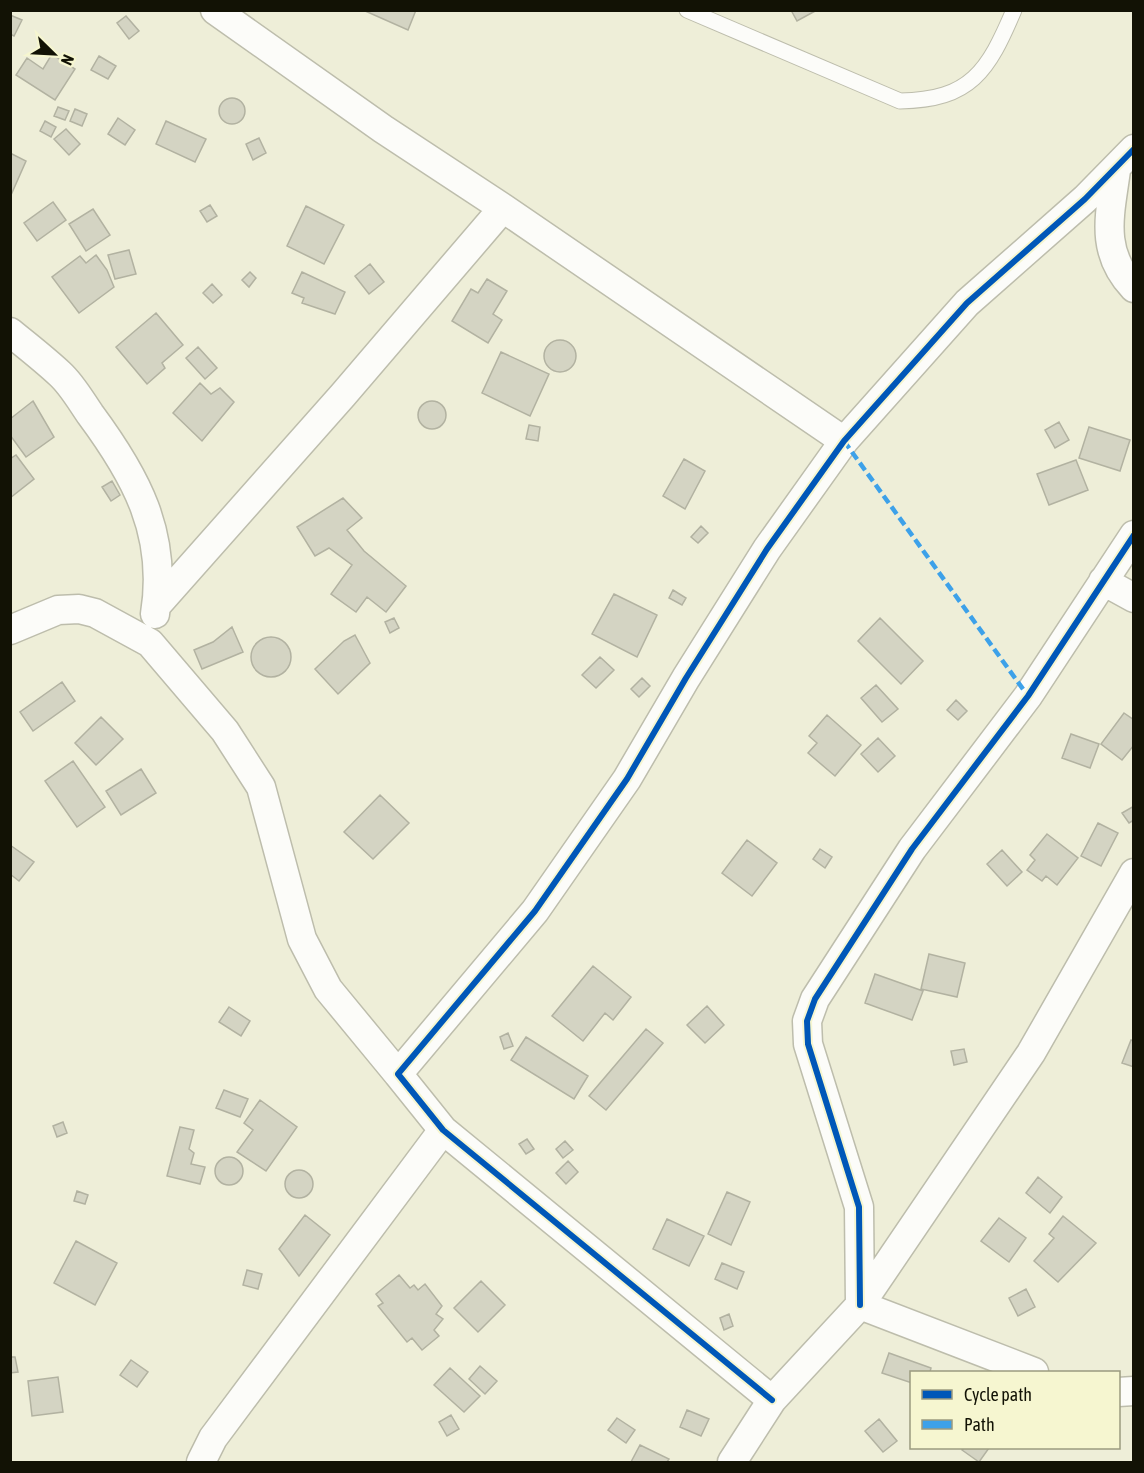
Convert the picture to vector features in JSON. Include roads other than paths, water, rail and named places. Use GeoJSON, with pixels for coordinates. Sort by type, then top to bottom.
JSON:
{"type":"FeatureCollection","features":[{"type":"Feature","properties":{"kind":"street"},"geometry":{"type":"LineString","coordinates":[[215,10],[382,129],[503,208],[844,441]]}},
{"type":"Feature","properties":{"kind":"street"},"geometry":{"type":"LineString","coordinates":[[1125,160],[1108,235],[1112,257],[1122,275],[1134,288]]}},
{"type":"Feature","properties":{"kind":"street"},"geometry":{"type":"LineString","coordinates":[[398,1074],[535,911],[627,779],[686,678],[767,549],[844,441],[967,303],[1125,160]]}},
{"type":"Feature","properties":{"kind":"street"},"geometry":{"type":"LineString","coordinates":[[156,606],[343,395],[503,208]]}},
{"type":"Feature","properties":{"kind":"street"},"geometry":{"type":"LineString","coordinates":[[10,332],[62,375],[106,436],[141,494],[152,524],[156,606],[150,643]]}},
{"type":"Feature","properties":{"kind":"street"},"geometry":{"type":"LineString","coordinates":[[860,1305],[859,1207],[808,1044],[807,1021],[815,999],[912,849],[1028,696],[1134,534]]}},
{"type":"Feature","properties":{"kind":"street"},"geometry":{"type":"LineString","coordinates":[[1103,581],[1134,598]]}},
{"type":"Feature","properties":{"kind":"street"},"geometry":{"type":"LineString","coordinates":[[10,630],[58,610],[79,609],[95,613],[150,643],[225,731],[261,787],[302,939],[328,989],[443,1130],[772,1400]]}},
{"type":"Feature","properties":{"kind":"street"},"geometry":{"type":"LineString","coordinates":[[739,1459],[772,1400],[860,1305],[1031,1053],[1124,915],[1134,873]]}},
{"type":"Feature","properties":{"kind":"street"},"geometry":{"type":"LineString","coordinates":[[201,1462],[213,1438],[443,1130]]}},
{"type":"Feature","properties":{"kind":"street"},"geometry":{"type":"LineString","coordinates":[[860,1305],[1031,1371]]}},
{"type":"Feature","properties":{"kind":"lane"},"geometry":{"type":"LineString","coordinates":[[687,10],[900,101],[930,101],[959,90],[994,57],[1014,10]]}}]}
